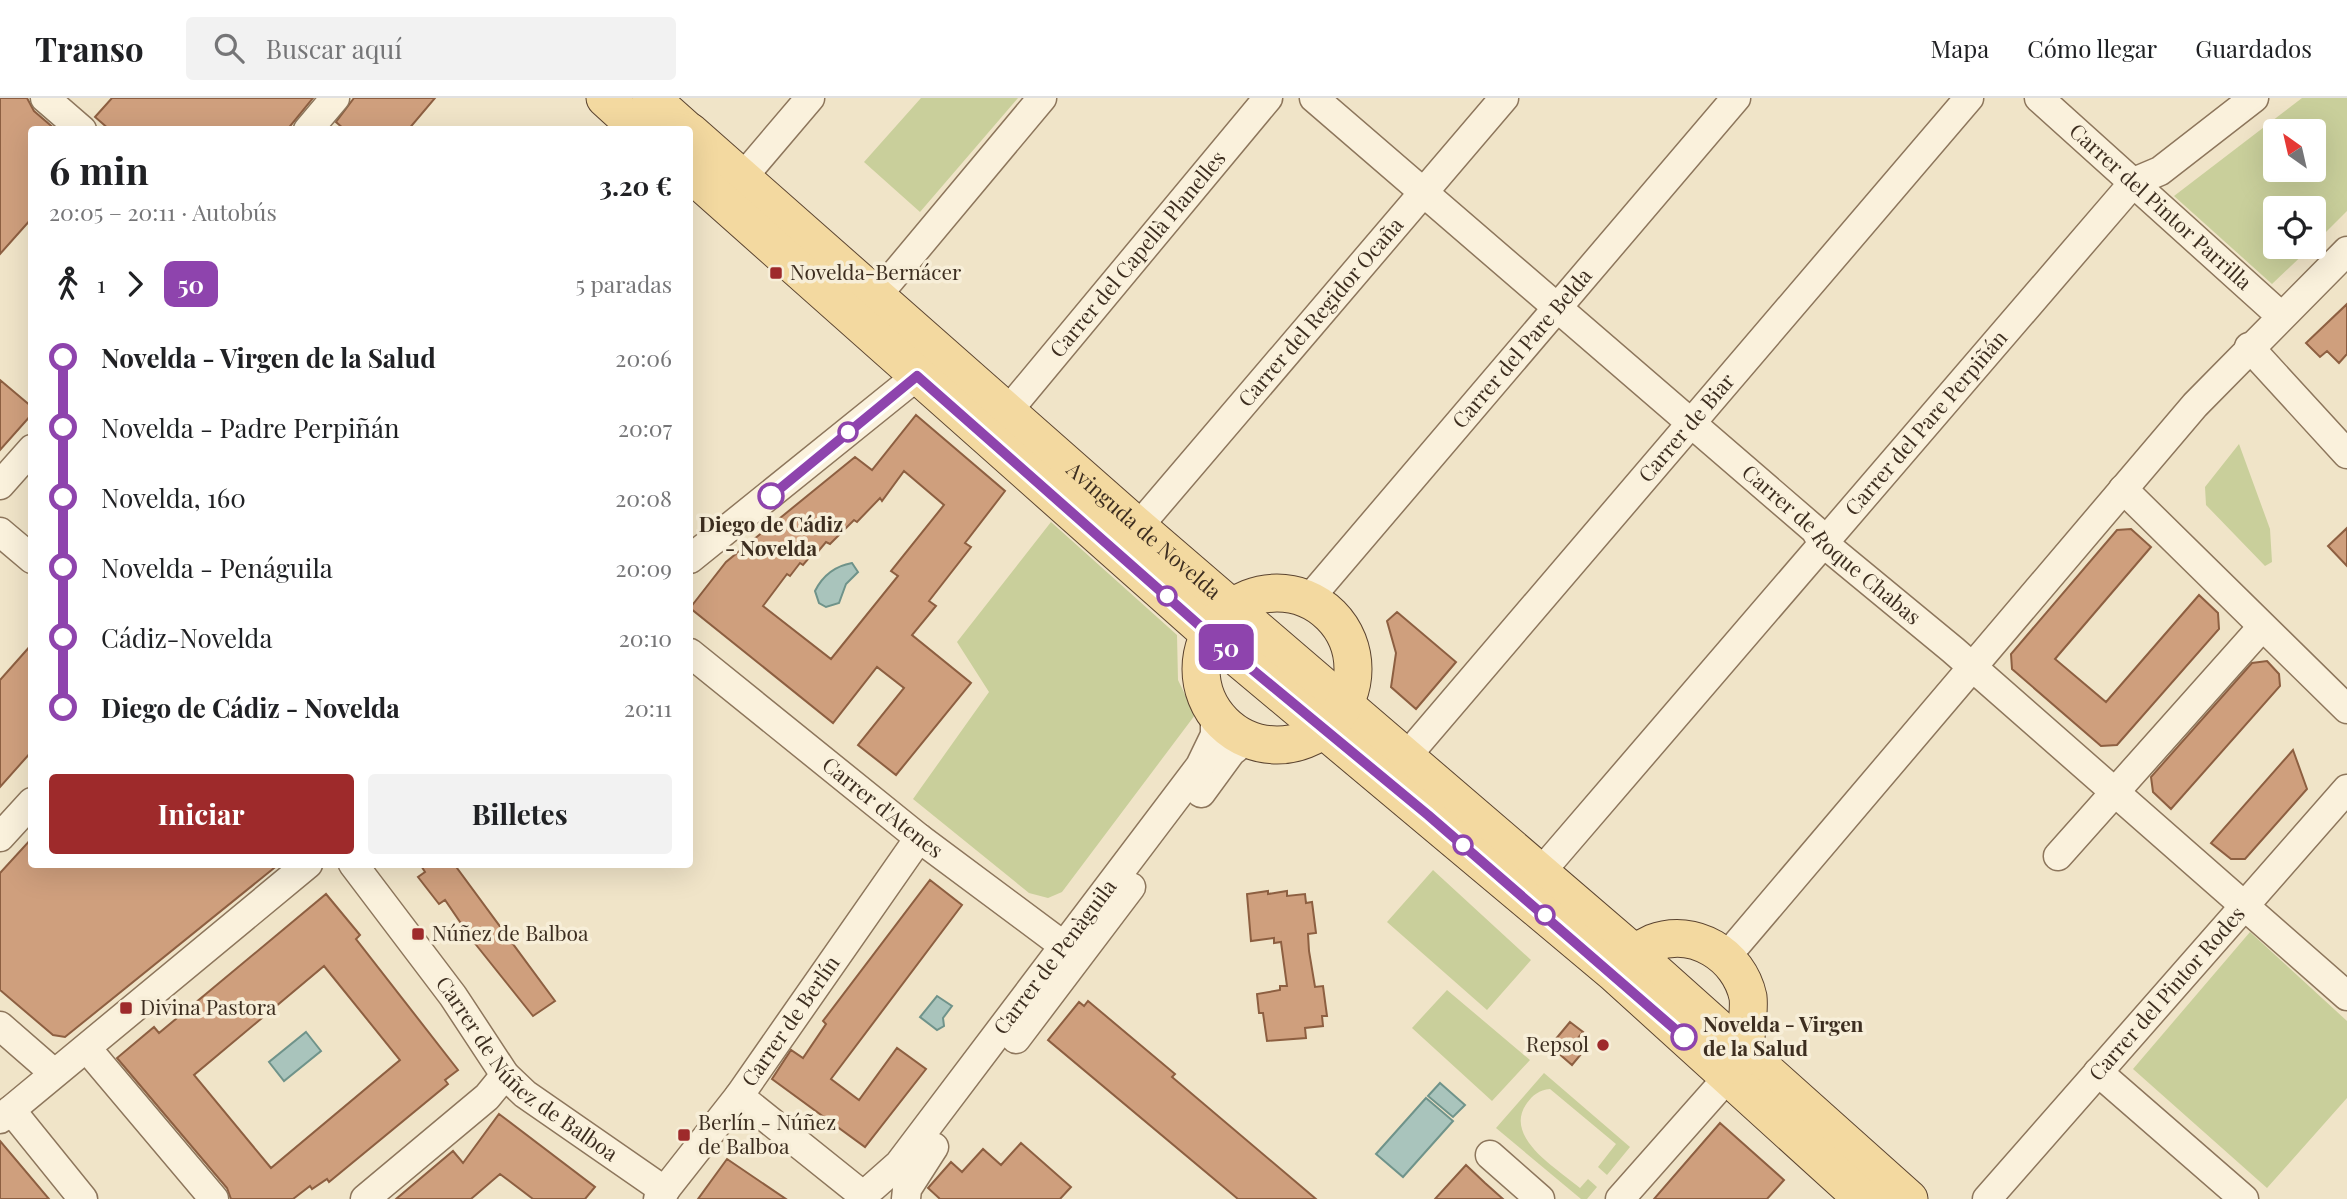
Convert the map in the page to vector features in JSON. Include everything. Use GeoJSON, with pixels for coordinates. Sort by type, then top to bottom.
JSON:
{"type":"FeatureCollection","features":[{"type":"Feature","properties":{"kind":"main road"},"geometry":{"type":"LineString","coordinates":[[605,98],[636,126]]}},
{"type":"Feature","properties":{"kind":"main road","name":"Avinguda de Novelda"},"geometry":{"type":"LineString","coordinates":[[651,98],[682,126]]}},
{"type":"Feature","properties":{"kind":"main road","name":"Avinguda de Novelda"},"geometry":{"type":"LineString","coordinates":[[693,135],[1138,527],[1220,620]]}},
{"type":"Feature","properties":{"kind":"main road","name":"Avinguda de Novelda"},"geometry":{"type":"LineString","coordinates":[[693,176],[917,376],[1220,620],[1624,963],[1737,1064],[1909,1199]]}},
{"type":"Feature","properties":{"kind":"main road"},"geometry":{"type":"LineString","coordinates":[[1267,593],[1290,593],[1309,599],[1336,619],[1350,646],[1353,676],[1335,717],[1302,741],[1275,746],[1246,740],[1215,716],[1203,691],[1201,653],[1220,620],[1247,598],[1267,593]]}},
{"type":"Feature","properties":{"kind":"main road","name":"Avinguda de Novelda"},"geometry":{"type":"LineString","coordinates":[[1335,717],[1405,758],[1541,873],[1624,963]]}},
{"type":"Feature","properties":{"kind":"main road"},"geometry":{"type":"LineString","coordinates":[[1624,963],[1651,944],[1683,938],[1704,943],[1727,957],[1742,978],[1748,999],[1737,1064]]}},
{"type":"Feature","properties":{"kind":"main road","name":"Avinguda de Novelda"},"geometry":{"type":"LineString","coordinates":[[1737,1064],[1863,1199]]}},
{"type":"Feature","properties":{"kind":"street"},"geometry":{"type":"LineString","coordinates":[[45,98],[77,126]]}},
{"type":"Feature","properties":{"kind":"street"},"geometry":{"type":"LineString","coordinates":[[311,126],[335,98]]}},
{"type":"Feature","properties":{"kind":"street"},"geometry":{"type":"LineString","coordinates":[[742,178],[810,98]]}},
{"type":"Feature","properties":{"kind":"street"},"geometry":{"type":"LineString","coordinates":[[875,298],[1042,98]]}},
{"type":"Feature","properties":{"kind":"street","name":"Carrer del Capellà Planelles"},"geometry":{"type":"LineString","coordinates":[[1007,412],[1268,98]]}},
{"type":"Feature","properties":{"kind":"street","name":"Carrer de Roque Chabas"},"geometry":{"type":"LineString","coordinates":[[1314,98],[1691,426],[1815,530],[1822,542],[1973,668],[2347,996]]}},
{"type":"Feature","properties":{"kind":"street","name":"Carrer del Regidor Ocaña"},"geometry":{"type":"LineString","coordinates":[[1138,527],[1504,98]]}},
{"type":"Feature","properties":{"kind":"street","name":"Carrer del Pare Belda"},"geometry":{"type":"LineString","coordinates":[[1309,599],[1736,98]]}},
{"type":"Feature","properties":{"kind":"street","name":"Carrer de Biar"},"geometry":{"type":"LineString","coordinates":[[1405,758],[1969,98]]}},
{"type":"Feature","properties":{"kind":"street","name":"Carrer del Pintor Parrilla"},"geometry":{"type":"LineString","coordinates":[[2039,98],[2281,316]]}},
{"type":"Feature","properties":{"kind":"street","name":"Carrer del Pare Perpiñán"},"geometry":{"type":"LineString","coordinates":[[1541,873],[2134,181],[2160,171],[2254,98]]}},
{"type":"Feature","properties":{"kind":"street"},"geometry":{"type":"LineString","coordinates":[[1727,957],[2123,489],[2249,347],[2347,251]]}},
{"type":"Feature","properties":{"kind":"street"},"geometry":{"type":"LineString","coordinates":[[2249,347],[2347,454]]}},
{"type":"Feature","properties":{"kind":"street"},"geometry":{"type":"LineString","coordinates":[[693,557],[917,376]]}},
{"type":"Feature","properties":{"kind":"street"},"geometry":{"type":"LineString","coordinates":[[0,485],[28,454]]}},
{"type":"Feature","properties":{"kind":"street"},"geometry":{"type":"LineString","coordinates":[[2123,489],[2347,709]]}},
{"type":"Feature","properties":{"kind":"street"},"geometry":{"type":"LineString","coordinates":[[0,532],[28,556]]}},
{"type":"Feature","properties":{"kind":"street"},"geometry":{"type":"LineString","coordinates":[[2058,856],[2262,626]]}},
{"type":"Feature","properties":{"kind":"street","name":"Carrer d'Atenes"},"geometry":{"type":"LineString","coordinates":[[693,655],[919,838],[1071,951]]}},
{"type":"Feature","properties":{"kind":"street","name":"Carrer de Penàguila"},"geometry":{"type":"LineString","coordinates":[[905,1199],[907,1189],[920,1165],[1200,766],[1215,735],[1215,716]]}},
{"type":"Feature","properties":{"kind":"street","name":"Carrer de Penàguila"},"geometry":{"type":"LineString","coordinates":[[863,1193],[899,1164],[1231,752],[1246,740]]}},
{"type":"Feature","properties":{"kind":"street","name":"Carrer del Pintor Rodes"},"geometry":{"type":"LineString","coordinates":[[1987,1199],[2347,789]]}},
{"type":"Feature","properties":{"kind":"street"},"geometry":{"type":"LineString","coordinates":[[0,837],[28,806]]}},
{"type":"Feature","properties":{"kind":"street","name":"Carrer de Berlín"},"geometry":{"type":"LineString","coordinates":[[662,1195],[739,1096],[919,838]]}},
{"type":"Feature","properties":{"kind":"street"},"geometry":{"type":"LineString","coordinates":[[83,1199],[6,1114],[303,868]]}},
{"type":"Feature","properties":{"kind":"street","name":"Carrer de Núñez de Balboa"},"geometry":{"type":"LineString","coordinates":[[356,868],[453,996],[505,1075],[525,1094],[662,1195]]}},
{"type":"Feature","properties":{"kind":"street"},"geometry":{"type":"LineString","coordinates":[[0,1026],[54,1073]]}},
{"type":"Feature","properties":{"kind":"street"},"geometry":{"type":"LineString","coordinates":[[95,1059],[214,1199]]}},
{"type":"Feature","properties":{"kind":"street"},"geometry":{"type":"LineString","coordinates":[[1620,1199],[1737,1064]]}},
{"type":"Feature","properties":{"kind":"street"},"geometry":{"type":"LineString","coordinates":[[2098,1072],[2244,1199]]}},
{"type":"Feature","properties":{"kind":"street"},"geometry":{"type":"LineString","coordinates":[[365,1199],[487,1097],[505,1075]]}},
{"type":"Feature","properties":{"kind":"street"},"geometry":{"type":"LineString","coordinates":[[739,1096],[863,1193],[886,1187],[905,1199]]}},
{"type":"Feature","properties":{"kind":"street"},"geometry":{"type":"LineString","coordinates":[[1490,1155],[1540,1199]]}},
{"type":"Feature","properties":{"kind":"green space"},"geometry":{"type":"Polygon","coordinates":[[[921,98],[1018,98],[920,212],[864,162],[921,98]]]}},
{"type":"Feature","properties":{"kind":"green space"},"geometry":{"type":"Polygon","coordinates":[[[2302,98],[2347,98],[2347,211],[2326,232],[2326,196],[2263,196],[2263,259],[2298,259],[2272,284],[2174,196],[2263,128],[2263,182],[2326,182],[2326,119],[2275,119],[2302,98]]]}},
{"type":"Feature","properties":{"kind":"green space"},"geometry":{"type":"Polygon","coordinates":[[[2239,444],[2270,529],[2272,562],[2265,566],[2206,505],[2205,487],[2239,444]]]}},
{"type":"Feature","properties":{"kind":"green space"},"geometry":{"type":"Polygon","coordinates":[[[1051,522],[1177,635],[1178,680],[1195,715],[1062,892],[1048,898],[1029,893],[913,799],[989,692],[957,642],[1051,522]]]}},
{"type":"Feature","properties":{"kind":"green space"},"geometry":{"type":"Polygon","coordinates":[[[1433,870],[1531,960],[1487,1010],[1387,922],[1433,870]]]}},
{"type":"Feature","properties":{"kind":"green space"},"geometry":{"type":"Polygon","coordinates":[[[2250,932],[2347,1021],[2347,1098],[2267,1188],[2133,1069],[2250,932]]]}},
{"type":"Feature","properties":{"kind":"green space"},"geometry":{"type":"Polygon","coordinates":[[[1447,990],[1530,1060],[1492,1101],[1412,1028],[1447,990]]]}},
{"type":"Feature","properties":{"kind":"green space"},"geometry":{"type":"Polygon","coordinates":[[[1544,1073],[1630,1147],[1607,1175],[1598,1167],[1616,1144],[1550,1089],[1539,1092],[1529,1100],[1521,1116],[1527,1140],[1547,1162],[1580,1188],[1588,1179],[1597,1187],[1587,1199],[1581,1199],[1496,1128],[1544,1073]]]}},
{"type":"Feature","properties":{"kind":"water"},"geometry":{"type":"Polygon","coordinates":[[[852,563],[858,572],[846,584],[839,603],[826,607],[819,603],[815,591],[822,580],[840,566],[852,563]]]}},
{"type":"Feature","properties":{"kind":"water"},"geometry":{"type":"Polygon","coordinates":[[[937,996],[952,1006],[943,1018],[944,1026],[937,1030],[920,1017],[937,996]]]}},
{"type":"Feature","properties":{"kind":"water"},"geometry":{"type":"Polygon","coordinates":[[[306,1032],[321,1051],[284,1081],[269,1062],[306,1032]]]}},
{"type":"Feature","properties":{"kind":"water"},"geometry":{"type":"Polygon","coordinates":[[[1440,1083],[1465,1105],[1453,1117],[1428,1096],[1440,1083]]]}},
{"type":"Feature","properties":{"kind":"water"},"geometry":{"type":"Polygon","coordinates":[[[1426,1098],[1453,1121],[1403,1177],[1376,1154],[1426,1098]]]}},
{"type":"Feature","properties":{"kind":"building"},"geometry":{"type":"Polygon","coordinates":[[[0,98],[27,98],[34,111],[51,126],[28,126],[28,222],[0,254],[0,98]]]}},
{"type":"Feature","properties":{"kind":"building"},"geometry":{"type":"Polygon","coordinates":[[[112,98],[313,98],[290,126],[105,126],[95,117],[112,98]]]}},
{"type":"Feature","properties":{"kind":"building"},"geometry":{"type":"Polygon","coordinates":[[[354,98],[435,98],[411,126],[340,126],[336,122],[354,98]]]}},
{"type":"Feature","properties":{"kind":"building"},"geometry":{"type":"Polygon","coordinates":[[[2347,304],[2347,354],[2339,363],[2327,351],[2320,357],[2306,343],[2347,304]]]}},
{"type":"Feature","properties":{"kind":"building"},"geometry":{"type":"Polygon","coordinates":[[[0,380],[28,404],[28,418],[0,450],[0,380]]]}},
{"type":"Feature","properties":{"kind":"building"},"geometry":{"type":"Polygon","coordinates":[[[916,415],[1005,491],[965,543],[971,547],[929,601],[936,606],[912,635],[971,683],[896,775],[858,745],[904,688],[877,667],[833,723],[693,610],[693,604],[726,562],[855,457],[872,470],[916,415]],[[904,471],[882,501],[880,498],[857,522],[854,520],[830,544],[826,542],[803,565],[800,563],[790,576],[787,574],[763,606],[831,659],[898,576],[891,571],[944,505],[904,471]]]}},
{"type":"Feature","properties":{"kind":"building"},"geometry":{"type":"Polygon","coordinates":[[[2347,528],[2347,566],[2328,546],[2347,528]]]}},
{"type":"Feature","properties":{"kind":"building"},"geometry":{"type":"Polygon","coordinates":[[[2131,529],[2151,547],[2055,659],[2106,702],[2199,595],[2218,613],[2219,629],[2117,745],[2101,746],[2012,669],[2011,654],[2117,530],[2131,529]]]}},
{"type":"Feature","properties":{"kind":"building"},"geometry":{"type":"Polygon","coordinates":[[[1397,612],[1456,662],[1416,709],[1391,687],[1396,653],[1387,621],[1397,612]]]}},
{"type":"Feature","properties":{"kind":"building"},"geometry":{"type":"Polygon","coordinates":[[[28,648],[28,756],[0,787],[0,680],[28,648]]]}},
{"type":"Feature","properties":{"kind":"building"},"geometry":{"type":"Polygon","coordinates":[[[2267,661],[2279,674],[2280,686],[2171,809],[2153,792],[2151,777],[2252,663],[2267,661]]]}},
{"type":"Feature","properties":{"kind":"building"},"geometry":{"type":"Polygon","coordinates":[[[2293,750],[2307,789],[2245,859],[2231,859],[2211,843],[2293,750]]]}},
{"type":"Feature","properties":{"kind":"building"},"geometry":{"type":"Polygon","coordinates":[[[28,842],[28,868],[274,868],[65,1037],[53,1035],[0,990],[0,873],[28,842]]]}},
{"type":"Feature","properties":{"kind":"building"},"geometry":{"type":"Polygon","coordinates":[[[422,868],[457,868],[555,1001],[533,1016],[473,941],[445,900],[439,904],[418,877],[425,872],[422,868]]]}},
{"type":"Feature","properties":{"kind":"building"},"geometry":{"type":"Polygon","coordinates":[[[930,880],[962,905],[831,1079],[859,1100],[897,1048],[926,1069],[865,1147],[772,1079],[791,1050],[803,1058],[826,1024],[823,1021],[930,880]]]}},
{"type":"Feature","properties":{"kind":"building"},"geometry":{"type":"Polygon","coordinates":[[[1268,891],[1268,894],[1287,891],[1287,896],[1305,894],[1306,903],[1312,902],[1316,933],[1308,934],[1309,951],[1315,987],[1323,986],[1327,1016],[1322,1016],[1323,1026],[1305,1028],[1306,1038],[1267,1041],[1263,1013],[1259,1013],[1257,994],[1287,986],[1281,942],[1274,943],[1274,938],[1251,941],[1247,894],[1268,891]]]}},
{"type":"Feature","properties":{"kind":"building"},"geometry":{"type":"Polygon","coordinates":[[[326,894],[360,935],[356,939],[458,1070],[445,1080],[448,1084],[329,1182],[327,1179],[312,1189],[310,1186],[293,1199],[231,1199],[227,1188],[117,1058],[154,1027],[159,1033],[326,894]],[[324,966],[194,1075],[271,1168],[400,1060],[324,966]]]}},
{"type":"Feature","properties":{"kind":"building"},"geometry":{"type":"Polygon","coordinates":[[[1088,1001],[1175,1074],[1172,1077],[1316,1199],[1238,1199],[1048,1040],[1079,1002],[1084,1006],[1088,1001]]]}},
{"type":"Feature","properties":{"kind":"building"},"geometry":{"type":"Polygon","coordinates":[[[1570,1022],[1583,1032],[1577,1039],[1587,1047],[1572,1065],[1550,1046],[1570,1022]]]}},
{"type":"Feature","properties":{"kind":"building"},"geometry":{"type":"Polygon","coordinates":[[[499,1114],[595,1187],[585,1199],[533,1199],[500,1174],[471,1199],[396,1199],[453,1151],[463,1163],[499,1114]]]}},
{"type":"Feature","properties":{"kind":"building"},"geometry":{"type":"Polygon","coordinates":[[[1720,1123],[1784,1180],[1767,1199],[1654,1199],[1720,1123]]]}},
{"type":"Feature","properties":{"kind":"building"},"geometry":{"type":"Polygon","coordinates":[[[0,1141],[49,1199],[0,1199],[0,1141]]]}},
{"type":"Feature","properties":{"kind":"building"},"geometry":{"type":"Polygon","coordinates":[[[1021,1143],[1071,1187],[1060,1199],[940,1199],[928,1188],[951,1162],[962,1172],[983,1149],[1001,1165],[1021,1143]]]}},
{"type":"Feature","properties":{"kind":"building"},"geometry":{"type":"Polygon","coordinates":[[[727,1159],[786,1199],[698,1199],[727,1159]]]}},
{"type":"Feature","properties":{"kind":"building"},"geometry":{"type":"Polygon","coordinates":[[[1466,1165],[1485,1183],[1503,1199],[1435,1199],[1466,1165]]]}},
{"type":"Feature","properties":{"kind":"bus line","name":"50"},"geometry":{"type":"LineString","coordinates":[[771,496],[917,376],[1208,633],[1326,728],[1614,973],[1684,1037]]}},
{"type":"Feature","properties":{"kind":"place","name":"Novelda-Bernácer"},"geometry":{"type":"Point","coordinates":[776,273]}},
{"type":"Feature","properties":{"kind":"place","name":"Diego de Cádiz - Novelda"},"geometry":{"type":"Point","coordinates":[771,496]}},
{"type":"Feature","properties":{"kind":"place","name":"Núñez de Balboa"},"geometry":{"type":"Point","coordinates":[418,934]}},
{"type":"Feature","properties":{"kind":"place","name":"Divina Pastora"},"geometry":{"type":"Point","coordinates":[126,1008]}},
{"type":"Feature","properties":{"kind":"place","name":"Novelda - Virgen de la Salud"},"geometry":{"type":"Point","coordinates":[1684,1037]}},
{"type":"Feature","properties":{"kind":"place","name":"Repsol"},"geometry":{"type":"Point","coordinates":[1603,1045]}},
{"type":"Feature","properties":{"kind":"place","name":"Berlín - Núñez de Balboa"},"geometry":{"type":"Point","coordinates":[684,1135]}}]}
